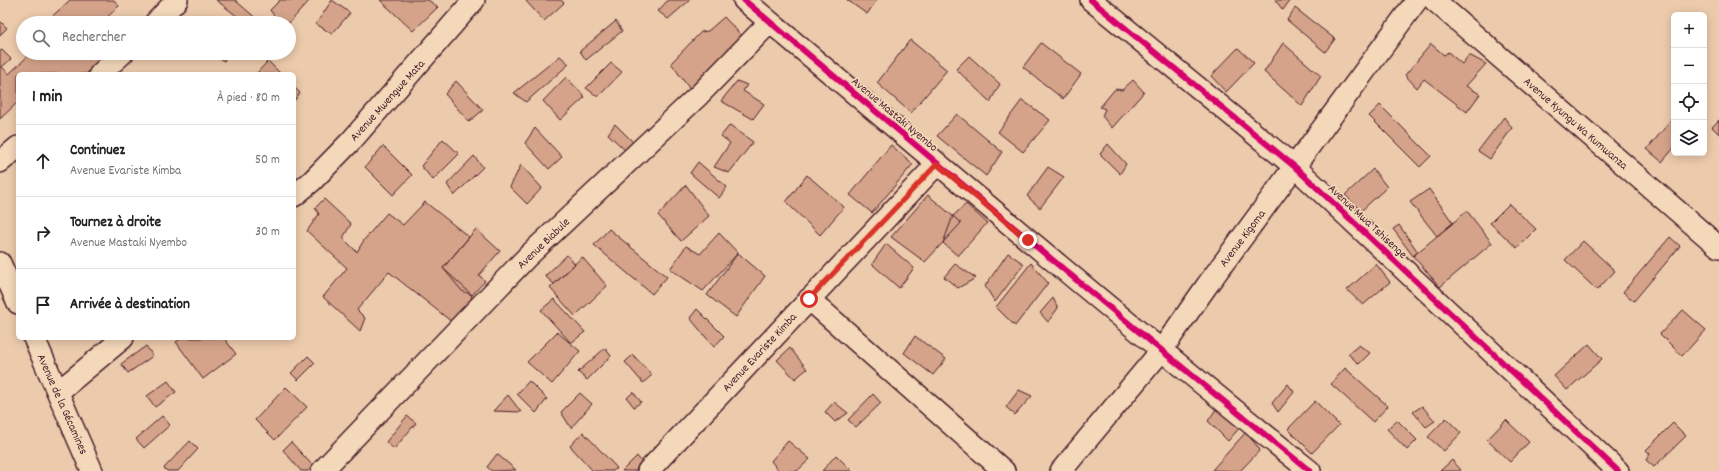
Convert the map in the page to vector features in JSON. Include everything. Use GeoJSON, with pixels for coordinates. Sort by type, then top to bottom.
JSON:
{"type":"FeatureCollection","features":[{"type":"Feature","properties":{"kind":"street"},"geometry":{"type":"LineString","coordinates":[[162,16],[177,0]]}},
{"type":"Feature","properties":{"kind":"street","name":"Avenue Mwengwe Mata"},"geometry":{"type":"LineString","coordinates":[[296,194],[312,182],[352,140],[474,0]]}},
{"type":"Feature","properties":{"kind":"street","name":"Avenue Mastaki Nyembo"},"geometry":{"type":"LineString","coordinates":[[744,0],[1161,351],[1310,471]]}},
{"type":"Feature","properties":{"kind":"street","name":"Avenue Mwa Tshisenge"},"geometry":{"type":"LineString","coordinates":[[1091,0],[1294,167],[1618,471]]}},
{"type":"Feature","properties":{"kind":"street","name":"Avenue Kigoma"},"geometry":{"type":"LineString","coordinates":[[1062,471],[1161,351],[1208,284],[1417,0]]}},
{"type":"Feature","properties":{"kind":"street","name":"Avenue Kyungu Wa Kumwanza"},"geometry":{"type":"LineString","coordinates":[[1434,0],[1719,247]]}},
{"type":"Feature","properties":{"kind":"street","name":"Avenue Biabule"},"geometry":{"type":"LineString","coordinates":[[322,471],[528,257],[699,95],[770,22]]}},
{"type":"Feature","properties":{"kind":"street"},"geometry":{"type":"LineString","coordinates":[[102,72],[115,60]]}},
{"type":"Feature","properties":{"kind":"street"},"geometry":{"type":"LineString","coordinates":[[0,162],[16,149]]}},
{"type":"Feature","properties":{"kind":"street","name":"Avenue Evariste Kimba"},"geometry":{"type":"LineString","coordinates":[[648,471],[937,164]]}},
{"type":"Feature","properties":{"kind":"street"},"geometry":{"type":"LineString","coordinates":[[0,263],[16,299]]}},
{"type":"Feature","properties":{"kind":"street"},"geometry":{"type":"LineString","coordinates":[[809,299],[1004,471]]}},
{"type":"Feature","properties":{"kind":"street","name":"Avenue de la Gécamines"},"geometry":{"type":"LineString","coordinates":[[35,340],[92,471]]}},
{"type":"Feature","properties":{"kind":"street"},"geometry":{"type":"LineString","coordinates":[[58,392],[121,340]]}},
{"type":"Feature","properties":{"kind":"building"},"geometry":{"type":"Polygon","coordinates":[[[70,0],[114,0],[119,6],[108,16],[52,16],[70,0]]]}},
{"type":"Feature","properties":{"kind":"building"},"geometry":{"type":"Polygon","coordinates":[[[216,0],[235,0],[253,16],[237,16],[216,0]]]}},
{"type":"Feature","properties":{"kind":"building"},"geometry":{"type":"Polygon","coordinates":[[[280,0],[310,0],[295,16],[274,16],[270,10],[280,0]]]}},
{"type":"Feature","properties":{"kind":"building"},"geometry":{"type":"Polygon","coordinates":[[[332,0],[350,13],[332,34],[316,24],[332,0]]]}},
{"type":"Feature","properties":{"kind":"building"},"geometry":{"type":"Polygon","coordinates":[[[380,0],[428,0],[438,7],[413,31],[380,0]]]}},
{"type":"Feature","properties":{"kind":"building"},"geometry":{"type":"Polygon","coordinates":[[[561,0],[564,3],[544,21],[526,1],[561,0]]]}},
{"type":"Feature","properties":{"kind":"building"},"geometry":{"type":"Polygon","coordinates":[[[668,0],[690,0],[668,19],[658,11],[668,0]]]}},
{"type":"Feature","properties":{"kind":"building"},"geometry":{"type":"Polygon","coordinates":[[[847,0],[877,0],[867,14],[847,0]]]}},
{"type":"Feature","properties":{"kind":"building"},"geometry":{"type":"Polygon","coordinates":[[[1275,0],[1290,0],[1283,10],[1275,0]]]}},
{"type":"Feature","properties":{"kind":"building"},"geometry":{"type":"Polygon","coordinates":[[[1295,8],[1335,39],[1325,52],[1287,20],[1295,8]]]}},
{"type":"Feature","properties":{"kind":"building"},"geometry":{"type":"Polygon","coordinates":[[[724,17],[744,38],[691,91],[671,63],[701,32],[708,31],[724,17]]]}},
{"type":"Feature","properties":{"kind":"building"},"geometry":{"type":"Polygon","coordinates":[[[0,21],[7,28],[0,35],[0,21]]]}},
{"type":"Feature","properties":{"kind":"building"},"geometry":{"type":"Polygon","coordinates":[[[616,21],[622,31],[586,60],[580,51],[616,21]]]}},
{"type":"Feature","properties":{"kind":"building"},"geometry":{"type":"Polygon","coordinates":[[[910,40],[947,70],[911,113],[877,83],[910,40]]]}},
{"type":"Feature","properties":{"kind":"building"},"geometry":{"type":"Polygon","coordinates":[[[1041,43],[1081,74],[1063,99],[1023,67],[1041,43]]]}},
{"type":"Feature","properties":{"kind":"building"},"geometry":{"type":"Polygon","coordinates":[[[1283,43],[1321,76],[1302,106],[1264,72],[1283,43]]]}},
{"type":"Feature","properties":{"kind":"building"},"geometry":{"type":"Polygon","coordinates":[[[1431,44],[1444,55],[1448,52],[1462,64],[1469,55],[1486,64],[1466,86],[1480,94],[1467,112],[1424,79],[1417,88],[1405,75],[1431,44]]]}},
{"type":"Feature","properties":{"kind":"building"},"geometry":{"type":"Polygon","coordinates":[[[1238,48],[1254,63],[1226,92],[1211,76],[1238,48]]]}},
{"type":"Feature","properties":{"kind":"building"},"geometry":{"type":"Polygon","coordinates":[[[2,50],[11,59],[2,67],[9,74],[24,60],[100,60],[88,72],[16,72],[16,104],[0,119],[0,51],[2,50]]]}},
{"type":"Feature","properties":{"kind":"building"},"geometry":{"type":"Polygon","coordinates":[[[560,56],[569,64],[526,102],[514,93],[560,56]]]}},
{"type":"Feature","properties":{"kind":"building"},"geometry":{"type":"Polygon","coordinates":[[[969,56],[1000,84],[990,102],[956,69],[969,56]]]}},
{"type":"Feature","properties":{"kind":"building"},"geometry":{"type":"Polygon","coordinates":[[[268,61],[279,72],[258,72],[268,61]]]}},
{"type":"Feature","properties":{"kind":"building"},"geometry":{"type":"Polygon","coordinates":[[[611,63],[622,72],[598,97],[586,88],[611,63]]]}},
{"type":"Feature","properties":{"kind":"building"},"geometry":{"type":"Polygon","coordinates":[[[566,77],[585,97],[560,120],[543,101],[566,77]]]}},
{"type":"Feature","properties":{"kind":"building"},"geometry":{"type":"Polygon","coordinates":[[[1133,80],[1144,92],[1112,128],[1102,116],[1105,109],[1100,107],[1115,89],[1122,90],[1133,80]]]}},
{"type":"Feature","properties":{"kind":"building"},"geometry":{"type":"Polygon","coordinates":[[[456,81],[483,110],[469,122],[445,94],[456,81]]]}},
{"type":"Feature","properties":{"kind":"building"},"geometry":{"type":"Polygon","coordinates":[[[737,81],[747,85],[743,91],[764,104],[753,119],[721,101],[737,81]]]}},
{"type":"Feature","properties":{"kind":"building"},"geometry":{"type":"Polygon","coordinates":[[[296,89],[300,93],[296,98],[296,89]]]}},
{"type":"Feature","properties":{"kind":"building"},"geometry":{"type":"Polygon","coordinates":[[[1022,100],[1050,120],[1023,152],[998,132],[1022,100]]]}},
{"type":"Feature","properties":{"kind":"building"},"geometry":{"type":"Polygon","coordinates":[[[1380,105],[1431,156],[1420,167],[1369,116],[1380,105]]]}},
{"type":"Feature","properties":{"kind":"building"},"geometry":{"type":"Polygon","coordinates":[[[957,114],[1002,152],[986,176],[937,136],[957,114]]]}},
{"type":"Feature","properties":{"kind":"building"},"geometry":{"type":"Polygon","coordinates":[[[1504,117],[1512,128],[1490,159],[1478,151],[1504,117]]]}},
{"type":"Feature","properties":{"kind":"building"},"geometry":{"type":"Polygon","coordinates":[[[1719,120],[1719,134],[1712,127],[1719,120]]]}},
{"type":"Feature","properties":{"kind":"building"},"geometry":{"type":"Polygon","coordinates":[[[1671,121],[1671,152],[1662,162],[1647,149],[1671,121]]]}},
{"type":"Feature","properties":{"kind":"building"},"geometry":{"type":"Polygon","coordinates":[[[615,124],[635,144],[628,153],[608,134],[615,124]]]}},
{"type":"Feature","properties":{"kind":"building"},"geometry":{"type":"Polygon","coordinates":[[[730,125],[753,142],[729,173],[714,167],[730,143],[721,136],[730,125]]]}},
{"type":"Feature","properties":{"kind":"building"},"geometry":{"type":"Polygon","coordinates":[[[535,128],[562,157],[549,169],[525,143],[535,128]]]}},
{"type":"Feature","properties":{"kind":"building"},"geometry":{"type":"Polygon","coordinates":[[[443,139],[459,154],[433,180],[421,166],[443,139]]]}},
{"type":"Feature","properties":{"kind":"building"},"geometry":{"type":"Polygon","coordinates":[[[1108,144],[1126,164],[1120,174],[1100,154],[1108,144]]]}},
{"type":"Feature","properties":{"kind":"building"},"geometry":{"type":"Polygon","coordinates":[[[891,145],[913,164],[872,213],[850,195],[891,145]]]}},
{"type":"Feature","properties":{"kind":"building"},"geometry":{"type":"Polygon","coordinates":[[[383,146],[412,175],[393,195],[365,167],[383,146]]]}},
{"type":"Feature","properties":{"kind":"building"},"geometry":{"type":"Polygon","coordinates":[[[474,156],[483,167],[454,196],[447,184],[474,156]]]}},
{"type":"Feature","properties":{"kind":"building"},"geometry":{"type":"Polygon","coordinates":[[[698,162],[727,187],[719,198],[690,173],[698,162]]]}},
{"type":"Feature","properties":{"kind":"building"},"geometry":{"type":"Polygon","coordinates":[[[521,165],[542,188],[527,204],[510,187],[521,165]]]}},
{"type":"Feature","properties":{"kind":"building"},"geometry":{"type":"Polygon","coordinates":[[[1048,167],[1064,177],[1040,208],[1027,196],[1048,167]]]}},
{"type":"Feature","properties":{"kind":"building"},"geometry":{"type":"Polygon","coordinates":[[[1373,169],[1387,187],[1361,211],[1345,195],[1373,169]]]}},
{"type":"Feature","properties":{"kind":"building"},"geometry":{"type":"Polygon","coordinates":[[[807,175],[844,207],[820,235],[786,202],[807,175]]]}},
{"type":"Feature","properties":{"kind":"building"},"geometry":{"type":"Polygon","coordinates":[[[686,185],[709,216],[681,241],[658,215],[686,185]]]}},
{"type":"Feature","properties":{"kind":"building"},"geometry":{"type":"Polygon","coordinates":[[[1429,189],[1453,223],[1437,236],[1410,202],[1429,189]]]}},
{"type":"Feature","properties":{"kind":"building"},"geometry":{"type":"Polygon","coordinates":[[[928,195],[961,223],[925,262],[891,237],[928,195]]]}},
{"type":"Feature","properties":{"kind":"building"},"geometry":{"type":"Polygon","coordinates":[[[324,199],[351,224],[343,238],[357,252],[364,240],[387,213],[403,225],[425,202],[469,237],[443,268],[472,295],[470,304],[452,322],[389,272],[357,310],[365,318],[360,331],[323,297],[347,268],[307,231],[319,214],[315,208],[324,199]]]}},
{"type":"Feature","properties":{"kind":"building"},"geometry":{"type":"Polygon","coordinates":[[[966,204],[987,223],[958,256],[943,243],[953,216],[966,204]]]}},
{"type":"Feature","properties":{"kind":"building"},"geometry":{"type":"Polygon","coordinates":[[[1509,204],[1536,229],[1517,248],[1490,223],[1509,204]]]}},
{"type":"Feature","properties":{"kind":"building"},"geometry":{"type":"Polygon","coordinates":[[[1467,211],[1492,243],[1440,287],[1413,256],[1467,211]]]}},
{"type":"Feature","properties":{"kind":"building"},"geometry":{"type":"Polygon","coordinates":[[[1399,225],[1418,252],[1413,256],[1393,229],[1399,225]]]}},
{"type":"Feature","properties":{"kind":"building"},"geometry":{"type":"Polygon","coordinates":[[[476,229],[500,251],[479,275],[485,281],[472,295],[462,291],[443,268],[476,229]]]}},
{"type":"Feature","properties":{"kind":"building"},"geometry":{"type":"Polygon","coordinates":[[[609,229],[667,277],[652,294],[594,245],[609,229]]]}},
{"type":"Feature","properties":{"kind":"building"},"geometry":{"type":"Polygon","coordinates":[[[719,233],[738,253],[703,291],[670,269],[686,246],[700,254],[719,233]]]}},
{"type":"Feature","properties":{"kind":"building"},"geometry":{"type":"Polygon","coordinates":[[[1670,237],[1680,246],[1634,301],[1623,292],[1670,237]]]}},
{"type":"Feature","properties":{"kind":"building"},"geometry":{"type":"Polygon","coordinates":[[[1583,241],[1615,271],[1597,290],[1565,260],[1583,241]]]}},
{"type":"Feature","properties":{"kind":"building"},"geometry":{"type":"Polygon","coordinates":[[[886,244],[914,268],[899,288],[872,264],[886,244]]]}},
{"type":"Feature","properties":{"kind":"building"},"geometry":{"type":"Polygon","coordinates":[[[738,253],[765,276],[736,317],[707,295],[738,253]]]}},
{"type":"Feature","properties":{"kind":"building"},"geometry":{"type":"Polygon","coordinates":[[[1008,253],[1024,264],[995,302],[985,286],[1008,253]]]}},
{"type":"Feature","properties":{"kind":"building"},"geometry":{"type":"Polygon","coordinates":[[[567,255],[575,264],[554,284],[545,276],[567,255]]]}},
{"type":"Feature","properties":{"kind":"building"},"geometry":{"type":"Polygon","coordinates":[[[582,257],[607,286],[575,316],[550,288],[582,257]]]}},
{"type":"Feature","properties":{"kind":"building"},"geometry":{"type":"Polygon","coordinates":[[[1031,263],[1048,283],[1015,326],[996,307],[1031,263]]]}},
{"type":"Feature","properties":{"kind":"building"},"geometry":{"type":"Polygon","coordinates":[[[955,264],[976,278],[958,288],[944,277],[955,264]]]}},
{"type":"Feature","properties":{"kind":"building"},"geometry":{"type":"Polygon","coordinates":[[[1376,264],[1390,282],[1363,305],[1347,290],[1376,264]]]}},
{"type":"Feature","properties":{"kind":"building"},"geometry":{"type":"Polygon","coordinates":[[[1053,298],[1058,308],[1048,322],[1040,313],[1053,298]]]}},
{"type":"Feature","properties":{"kind":"building"},"geometry":{"type":"Polygon","coordinates":[[[554,299],[585,332],[571,343],[541,310],[554,299]]]}},
{"type":"Feature","properties":{"kind":"building"},"geometry":{"type":"Polygon","coordinates":[[[697,309],[724,336],[714,347],[690,318],[697,309]]]}},
{"type":"Feature","properties":{"kind":"building"},"geometry":{"type":"Polygon","coordinates":[[[1683,310],[1706,330],[1682,356],[1660,334],[1683,310]]]}},
{"type":"Feature","properties":{"kind":"building"},"geometry":{"type":"Polygon","coordinates":[[[557,332],[580,351],[552,384],[527,362],[557,332]]]}},
{"type":"Feature","properties":{"kind":"building"},"geometry":{"type":"Polygon","coordinates":[[[915,336],[946,359],[933,375],[904,353],[915,336]]]}},
{"type":"Feature","properties":{"kind":"building"},"geometry":{"type":"Polygon","coordinates":[[[179,340],[226,340],[236,354],[203,379],[176,342],[179,340]]]}},
{"type":"Feature","properties":{"kind":"building"},"geometry":{"type":"Polygon","coordinates":[[[1589,344],[1602,359],[1567,390],[1554,376],[1589,344]]]}},
{"type":"Feature","properties":{"kind":"building"},"geometry":{"type":"Polygon","coordinates":[[[1359,345],[1370,353],[1359,364],[1348,354],[1359,345]]]}},
{"type":"Feature","properties":{"kind":"building"},"geometry":{"type":"Polygon","coordinates":[[[146,346],[153,356],[128,373],[121,364],[146,346]]]}},
{"type":"Feature","properties":{"kind":"building"},"geometry":{"type":"Polygon","coordinates":[[[605,348],[611,356],[587,380],[578,372],[605,348]]]}},
{"type":"Feature","properties":{"kind":"building"},"geometry":{"type":"Polygon","coordinates":[[[790,348],[807,369],[795,379],[777,360],[790,348]]]}},
{"type":"Feature","properties":{"kind":"building"},"geometry":{"type":"Polygon","coordinates":[[[633,355],[652,375],[643,383],[625,362],[633,355]]]}},
{"type":"Feature","properties":{"kind":"building"},"geometry":{"type":"Polygon","coordinates":[[[308,356],[315,363],[298,380],[291,373],[308,356]]]}},
{"type":"Feature","properties":{"kind":"building"},"geometry":{"type":"Polygon","coordinates":[[[1345,368],[1388,406],[1373,422],[1331,384],[1345,368]]]}},
{"type":"Feature","properties":{"kind":"building"},"geometry":{"type":"Polygon","coordinates":[[[168,381],[176,392],[155,407],[147,396],[168,381]]]}},
{"type":"Feature","properties":{"kind":"building"},"geometry":{"type":"Polygon","coordinates":[[[529,381],[547,399],[536,413],[517,394],[529,381]]]}},
{"type":"Feature","properties":{"kind":"building"},"geometry":{"type":"Polygon","coordinates":[[[1288,384],[1294,392],[1278,412],[1272,403],[1288,384]]]}},
{"type":"Feature","properties":{"kind":"building"},"geometry":{"type":"Polygon","coordinates":[[[286,387],[307,407],[275,440],[255,420],[286,387]]]}},
{"type":"Feature","properties":{"kind":"building"},"geometry":{"type":"Polygon","coordinates":[[[1019,390],[1032,396],[1015,415],[1006,407],[1019,390]]]}},
{"type":"Feature","properties":{"kind":"building"},"geometry":{"type":"Polygon","coordinates":[[[633,392],[641,402],[634,407],[627,398],[633,392]]]}},
{"type":"Feature","properties":{"kind":"building"},"geometry":{"type":"Polygon","coordinates":[[[580,393],[592,404],[571,428],[561,412],[580,393]]]}},
{"type":"Feature","properties":{"kind":"building"},"geometry":{"type":"Polygon","coordinates":[[[873,394],[881,403],[856,427],[848,420],[873,394]]]}},
{"type":"Feature","properties":{"kind":"building"},"geometry":{"type":"Polygon","coordinates":[[[508,395],[521,412],[493,411],[508,395]]]}},
{"type":"Feature","properties":{"kind":"building"},"geometry":{"type":"Polygon","coordinates":[[[1315,401],[1339,425],[1312,453],[1288,429],[1315,401]]]}},
{"type":"Feature","properties":{"kind":"building"},"geometry":{"type":"Polygon","coordinates":[[[834,402],[848,413],[835,422],[825,412],[834,402]]]}},
{"type":"Feature","properties":{"kind":"building"},"geometry":{"type":"Polygon","coordinates":[[[1218,406],[1242,425],[1228,441],[1208,421],[1218,406]]]}},
{"type":"Feature","properties":{"kind":"building"},"geometry":{"type":"Polygon","coordinates":[[[1422,406],[1435,421],[1426,427],[1413,412],[1422,406]]]}},
{"type":"Feature","properties":{"kind":"building"},"geometry":{"type":"Polygon","coordinates":[[[162,416],[170,425],[144,448],[136,439],[162,416]]]}},
{"type":"Feature","properties":{"kind":"building"},"geometry":{"type":"Polygon","coordinates":[[[407,416],[416,423],[394,449],[386,442],[407,416]]]}},
{"type":"Feature","properties":{"kind":"building"},"geometry":{"type":"Polygon","coordinates":[[[1446,418],[1461,433],[1444,451],[1428,437],[1446,418]]]}},
{"type":"Feature","properties":{"kind":"building"},"geometry":{"type":"Polygon","coordinates":[[[1397,420],[1417,440],[1407,450],[1387,429],[1397,420]]]}},
{"type":"Feature","properties":{"kind":"building"},"geometry":{"type":"Polygon","coordinates":[[[1506,420],[1529,442],[1510,462],[1487,440],[1506,420]]]}},
{"type":"Feature","properties":{"kind":"building"},"geometry":{"type":"Polygon","coordinates":[[[1673,423],[1686,436],[1654,467],[1646,460],[1650,454],[1646,450],[1673,423]]]}},
{"type":"Feature","properties":{"kind":"building"},"geometry":{"type":"Polygon","coordinates":[[[583,432],[617,468],[613,471],[593,471],[570,446],[583,432]]]}},
{"type":"Feature","properties":{"kind":"building"},"geometry":{"type":"Polygon","coordinates":[[[1246,432],[1260,450],[1240,471],[1212,470],[1246,432]]]}},
{"type":"Feature","properties":{"kind":"building"},"geometry":{"type":"Polygon","coordinates":[[[190,441],[198,449],[178,471],[167,471],[164,468],[190,441]]]}},
{"type":"Feature","properties":{"kind":"building"},"geometry":{"type":"Polygon","coordinates":[[[788,441],[810,459],[797,471],[779,471],[771,461],[788,441]]]}},
{"type":"Feature","properties":{"kind":"building"},"geometry":{"type":"Polygon","coordinates":[[[291,442],[313,466],[308,471],[301,471],[283,450],[291,442]]]}},
{"type":"Feature","properties":{"kind":"building"},"geometry":{"type":"Polygon","coordinates":[[[497,454],[516,470],[492,471],[487,467],[497,454]]]}},
{"type":"Feature","properties":{"kind":"building"},"geometry":{"type":"Polygon","coordinates":[[[836,455],[852,471],[822,471],[836,455]]]}},
{"type":"Feature","properties":{"kind":"building"},"geometry":{"type":"Polygon","coordinates":[[[637,456],[643,464],[636,471],[622,471],[637,456]]]}},
{"type":"Feature","properties":{"kind":"building"},"geometry":{"type":"Polygon","coordinates":[[[1452,460],[1461,470],[1460,471],[1440,471],[1452,460]]]}},
{"type":"Feature","properties":{"kind":"cycle path"},"geometry":{"type":"LineString","coordinates":[[744,0],[1096,296],[1310,471]]}},
{"type":"Feature","properties":{"kind":"cycle path"},"geometry":{"type":"LineString","coordinates":[[1091,0],[1295,167],[1618,471]]}},
{"type":"Feature","properties":{"kind":"route"},"geometry":{"type":"LineString","coordinates":[[809,299],[937,164],[1028,240]]}}]}
